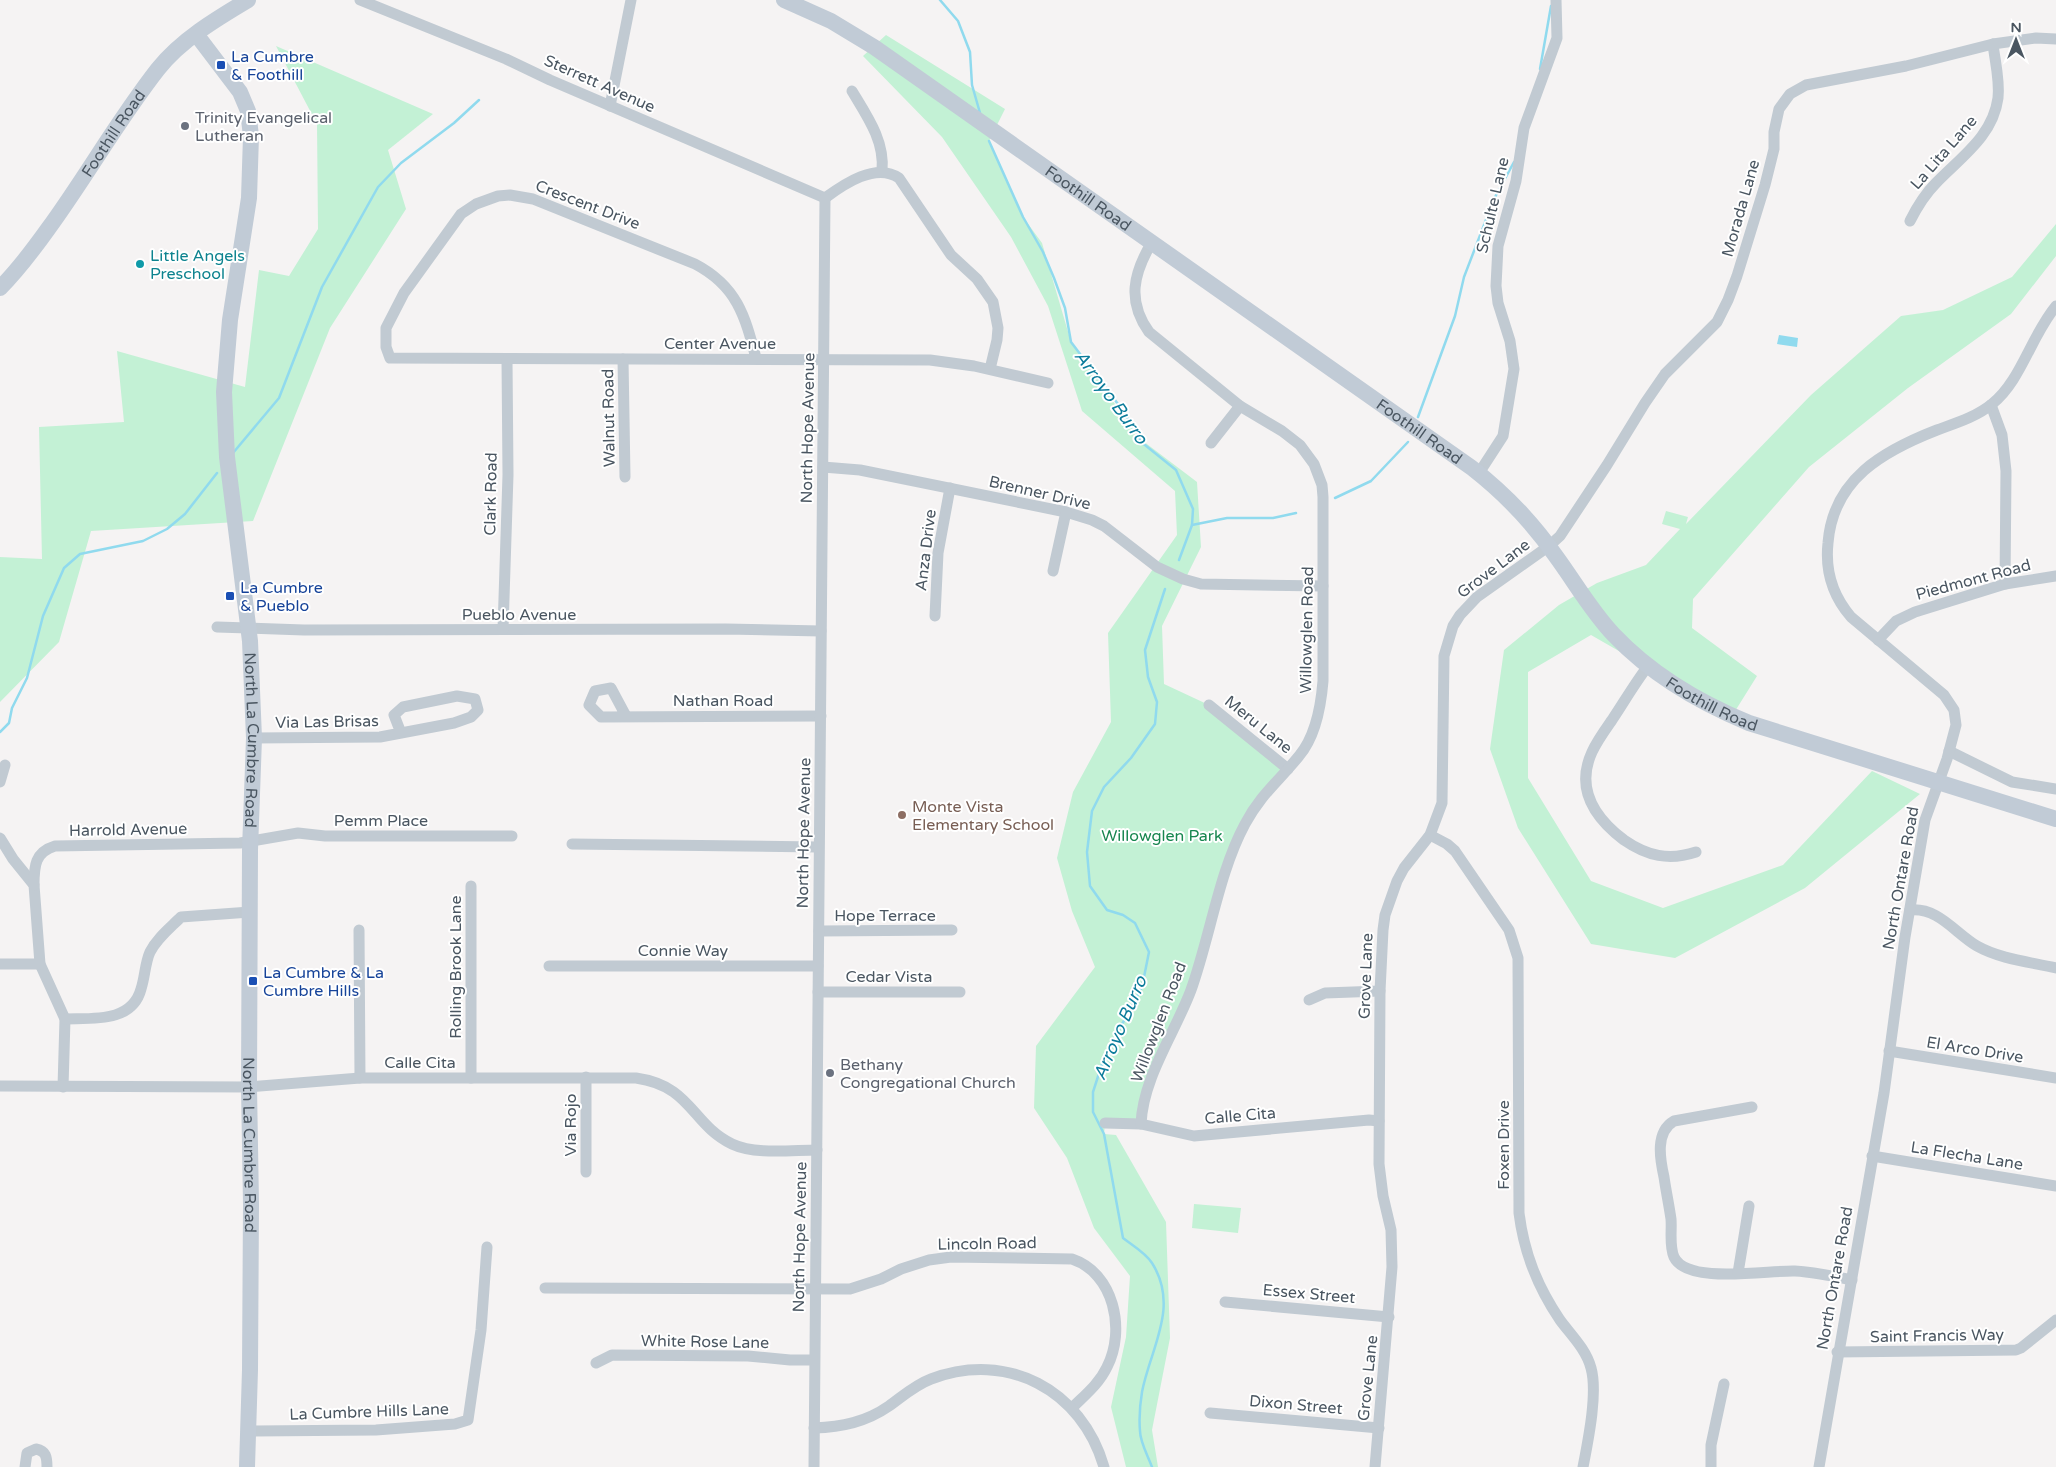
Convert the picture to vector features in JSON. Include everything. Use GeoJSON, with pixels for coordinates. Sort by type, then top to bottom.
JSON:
{"type":"FeatureCollection","features":[{"type":"Feature","properties":{"kind":"main road","name":"Foothill Road"},"geometry":{"type":"LineString","coordinates":[[0,288],[22,265],[123,116],[158,69],[196,34],[248,0]]}},
{"type":"Feature","properties":{"kind":"main road","name":"Foothill Road"},"geometry":{"type":"LineString","coordinates":[[784,0],[831,22],[874,47],[1479,473],[1517,509],[1549,546],[1599,618],[1630,651],[1688,694],[1749,723],[2056,819]]}},
{"type":"Feature","properties":{"kind":"main road","name":"North La Cumbre Road"},"geometry":{"type":"LineString","coordinates":[[196,34],[240,92],[245,102],[250,123],[249,198],[229,328],[224,392],[227,457],[248,628],[254,738],[250,841],[249,1087],[251,1318],[247,1467]]}},
{"type":"Feature","properties":{"kind":"street","name":"Sterrett Avenue"},"geometry":{"type":"LineString","coordinates":[[360,0],[506,59],[610,106],[825,198]]}},
{"type":"Feature","properties":{"kind":"street"},"geometry":{"type":"LineString","coordinates":[[610,106],[632,0]]}},
{"type":"Feature","properties":{"kind":"street","name":"Schulte Lane"},"geometry":{"type":"LineString","coordinates":[[1479,473],[1503,436],[1514,369],[1510,341],[1500,310],[1496,286],[1498,246],[1516,181],[1524,128],[1557,38],[1556,0]]}},
{"type":"Feature","properties":{"kind":"street","name":"Morada Lane"},"geometry":{"type":"LineString","coordinates":[[1549,546],[1560,536],[1665,374],[1717,322],[1737,276],[1765,185],[1774,149],[1776,119],[1784,101],[1798,88],[1806,85],[1897,67],[1993,44],[2036,38],[2056,39]]}},
{"type":"Feature","properties":{"kind":"street","name":"La Lita Lane"},"geometry":{"type":"LineString","coordinates":[[1910,221],[1925,195],[1981,138],[1993,119],[1999,86],[1993,44]]}},
{"type":"Feature","properties":{"kind":"street"},"geometry":{"type":"LineString","coordinates":[[852,91],[879,140],[883,160],[882,171]]}},
{"type":"Feature","properties":{"kind":"street"},"geometry":{"type":"LineString","coordinates":[[825,198],[846,184],[882,171],[894,174],[899,178],[951,255],[988,292],[997,314],[998,328],[990,370]]}},
{"type":"Feature","properties":{"kind":"street","name":"Crescent Drive"},"geometry":{"type":"LineString","coordinates":[[390,358],[386,347],[386,328],[404,293],[461,214],[485,200],[510,195],[533,199],[696,264],[712,274],[725,285],[740,307],[746,319],[756,358]]}},
{"type":"Feature","properties":{"kind":"street","name":"North Hope Avenue"},"geometry":{"type":"LineString","coordinates":[[814,1467],[825,198]]}},
{"type":"Feature","properties":{"kind":"street","name":"Willowglen Road"},"geometry":{"type":"LineString","coordinates":[[1141,1124],[1142,1113],[1154,1075],[1181,1017],[1192,988],[1232,851],[1254,807],[1263,794],[1301,754],[1313,730],[1319,711],[1322,681],[1323,496],[1322,485],[1314,464],[1292,438],[1240,406],[1149,332],[1139,317],[1134,295],[1136,276],[1152,242]]}},
{"type":"Feature","properties":{"kind":"street","name":"North Ontare Road"},"geometry":{"type":"LineString","coordinates":[[1819,1467],[1837,1352],[1852,1280],[1924,820],[1949,751],[1956,721],[1953,707],[1944,695],[1843,608],[1837,599],[1829,578],[1827,561],[1829,532],[1838,502],[1854,480],[1888,452],[1918,437],[1977,414],[1991,406],[2008,388],[2036,333],[2056,306]]}},
{"type":"Feature","properties":{"kind":"street","name":"Center Avenue"},"geometry":{"type":"LineString","coordinates":[[390,358],[507,360],[756,358],[930,360],[952,362],[1048,382]]}},
{"type":"Feature","properties":{"kind":"street","name":"Walnut Road"},"geometry":{"type":"LineString","coordinates":[[624,359],[625,477]]}},
{"type":"Feature","properties":{"kind":"street","name":"Clark Road"},"geometry":{"type":"LineString","coordinates":[[503,629],[508,475],[507,360]]}},
{"type":"Feature","properties":{"kind":"street"},"geometry":{"type":"LineString","coordinates":[[1211,443],[1240,406]]}},
{"type":"Feature","properties":{"kind":"street"},"geometry":{"type":"LineString","coordinates":[[1991,406],[2002,435],[2006,471],[2005,584]]}},
{"type":"Feature","properties":{"kind":"street","name":"Brenner Drive"},"geometry":{"type":"LineString","coordinates":[[823,467],[860,470],[1066,512],[1104,526],[1157,568],[1184,579],[1213,586],[1323,586]]}},
{"type":"Feature","properties":{"kind":"street","name":"Anza Drive"},"geometry":{"type":"LineString","coordinates":[[935,616],[938,553],[950,488]]}},
{"type":"Feature","properties":{"kind":"street"},"geometry":{"type":"LineString","coordinates":[[1053,571],[1066,512]]}},
{"type":"Feature","properties":{"kind":"street","name":"Grove Lane"},"geometry":{"type":"LineString","coordinates":[[1375,1467],[1389,1317],[1392,1248],[1391,1230],[1381,1181],[1380,992],[1383,930],[1391,895],[1404,868],[1430,835],[1440,812],[1443,793],[1444,656],[1453,626],[1460,615],[1477,597],[1549,546]]}},
{"type":"Feature","properties":{"kind":"street","name":"Piedmont Road"},"geometry":{"type":"LineString","coordinates":[[1878,640],[1896,621],[1915,612],[2005,584],[2056,576]]}},
{"type":"Feature","properties":{"kind":"street","name":"Pueblo Avenue"},"geometry":{"type":"LineString","coordinates":[[217,627],[321,630],[821,631]]}},
{"type":"Feature","properties":{"kind":"street"},"geometry":{"type":"LineString","coordinates":[[1648,666],[1592,751],[1586,770],[1588,793],[1593,808],[1601,820],[1638,850],[1660,857],[1673,857],[1696,852]]}},
{"type":"Feature","properties":{"kind":"street","name":"Via Las Brisas"},"geometry":{"type":"LineString","coordinates":[[254,738],[361,739],[401,734],[471,717],[478,710],[475,700],[457,696],[403,707],[394,716],[401,734]]}},
{"type":"Feature","properties":{"kind":"street","name":"Meru Lane"},"geometry":{"type":"LineString","coordinates":[[1209,705],[1288,768]]}},
{"type":"Feature","properties":{"kind":"street","name":"Nathan Road"},"geometry":{"type":"LineString","coordinates":[[626,716],[820,716]]}},
{"type":"Feature","properties":{"kind":"street"},"geometry":{"type":"LineString","coordinates":[[1949,751],[2012,782],[2056,789]]}},
{"type":"Feature","properties":{"kind":"street"},"geometry":{"type":"LineString","coordinates":[[0,782],[5,765]]}},
{"type":"Feature","properties":{"kind":"street","name":"Pemm Place"},"geometry":{"type":"LineString","coordinates":[[250,841],[298,833],[325,836],[512,836]]}},
{"type":"Feature","properties":{"kind":"street","name":"Foxen Drive"},"geometry":{"type":"LineString","coordinates":[[1430,835],[1447,844],[1455,851],[1509,930],[1518,958],[1519,1213],[1526,1254],[1533,1273],[1560,1320],[1586,1354],[1592,1371],[1590,1427],[1583,1467]]}},
{"type":"Feature","properties":{"kind":"street"},"geometry":{"type":"LineString","coordinates":[[0,838],[13,860],[34,885]]}},
{"type":"Feature","properties":{"kind":"street","name":"Harrold Avenue"},"geometry":{"type":"LineString","coordinates":[[40,964],[34,866],[41,853],[55,846],[178,845],[250,841]]}},
{"type":"Feature","properties":{"kind":"street"},"geometry":{"type":"LineString","coordinates":[[572,844],[818,847]]}},
{"type":"Feature","properties":{"kind":"street","name":"Rolling Brook Lane"},"geometry":{"type":"LineString","coordinates":[[471,886],[471,1078]]}},
{"type":"Feature","properties":{"kind":"street"},"geometry":{"type":"LineString","coordinates":[[1910,910],[1920,909],[1941,918],[1977,946],[1991,952],[2056,968]]}},
{"type":"Feature","properties":{"kind":"street"},"geometry":{"type":"LineString","coordinates":[[65,1019],[112,1017],[128,1008],[140,992],[146,964],[155,943],[181,917],[250,912]]}},
{"type":"Feature","properties":{"kind":"street"},"geometry":{"type":"LineString","coordinates":[[359,930],[360,1078]]}},
{"type":"Feature","properties":{"kind":"street","name":"Hope Terrace"},"geometry":{"type":"LineString","coordinates":[[819,931],[952,930]]}},
{"type":"Feature","properties":{"kind":"street"},"geometry":{"type":"LineString","coordinates":[[0,964],[40,964],[65,1019],[63,1087]]}},
{"type":"Feature","properties":{"kind":"street","name":"Connie Way"},"geometry":{"type":"LineString","coordinates":[[549,966],[818,966]]}},
{"type":"Feature","properties":{"kind":"street","name":"Cedar Vista"},"geometry":{"type":"LineString","coordinates":[[818,992],[960,992]]}},
{"type":"Feature","properties":{"kind":"street"},"geometry":{"type":"LineString","coordinates":[[1309,1000],[1325,993],[1380,992]]}},
{"type":"Feature","properties":{"kind":"street","name":"El Arco Drive"},"geometry":{"type":"LineString","coordinates":[[1889,1051],[2056,1078]]}},
{"type":"Feature","properties":{"kind":"street","name":"Via Rojo"},"geometry":{"type":"LineString","coordinates":[[586,1077],[586,1172]]}},
{"type":"Feature","properties":{"kind":"street","name":"Calle Cita"},"geometry":{"type":"LineString","coordinates":[[0,1086],[249,1087],[360,1078],[636,1078],[658,1082],[681,1096],[721,1138],[743,1148],[754,1150],[816,1150]]}},
{"type":"Feature","properties":{"kind":"street"},"geometry":{"type":"LineString","coordinates":[[1752,1107],[1674,1121],[1665,1128],[1661,1138],[1663,1175],[1671,1220],[1672,1248],[1675,1259],[1683,1266],[1694,1271],[1718,1274],[1794,1271],[1852,1280]]}},
{"type":"Feature","properties":{"kind":"street","name":"Calle Cita"},"geometry":{"type":"LineString","coordinates":[[1104,1123],[1141,1124],[1194,1136],[1380,1120]]}},
{"type":"Feature","properties":{"kind":"street","name":"La Flecha Lane"},"geometry":{"type":"LineString","coordinates":[[1872,1156],[2056,1186]]}},
{"type":"Feature","properties":{"kind":"street"},"geometry":{"type":"LineString","coordinates":[[1738,1273],[1749,1206]]}},
{"type":"Feature","properties":{"kind":"street","name":"La Cumbre Hills Lane"},"geometry":{"type":"LineString","coordinates":[[247,1431],[376,1430],[455,1424],[468,1420],[481,1330],[487,1247]]}},
{"type":"Feature","properties":{"kind":"street","name":"Lincoln Road"},"geometry":{"type":"LineString","coordinates":[[546,1288],[815,1290],[856,1287],[881,1279],[917,1263],[951,1257],[1067,1258],[1080,1262],[1095,1273],[1105,1287],[1114,1309],[1116,1333],[1112,1355],[1102,1376],[1072,1408]]}},
{"type":"Feature","properties":{"kind":"street","name":"Essex Street"},"geometry":{"type":"LineString","coordinates":[[1225,1302],[1389,1317]]}},
{"type":"Feature","properties":{"kind":"street","name":"Saint Francis Way"},"geometry":{"type":"LineString","coordinates":[[1837,1352],[2016,1350],[2056,1320]]}},
{"type":"Feature","properties":{"kind":"street","name":"White Rose Lane"},"geometry":{"type":"LineString","coordinates":[[596,1363],[612,1355],[748,1356],[814,1360]]}},
{"type":"Feature","properties":{"kind":"street"},"geometry":{"type":"LineString","coordinates":[[814,1428],[838,1427],[855,1423],[887,1407],[928,1380],[945,1374],[977,1369],[1004,1372],[1030,1379],[1046,1387],[1072,1408],[1094,1438],[1104,1467]]}},
{"type":"Feature","properties":{"kind":"street"},"geometry":{"type":"LineString","coordinates":[[1711,1467],[1711,1446],[1724,1384]]}},
{"type":"Feature","properties":{"kind":"street","name":"Dixon Street"},"geometry":{"type":"LineString","coordinates":[[1210,1413],[1378,1428]]}},
{"type":"Feature","properties":{"kind":"street"},"geometry":{"type":"LineString","coordinates":[[25,1467],[27,1453],[36,1449],[44,1452],[46,1467]]}},
{"type":"Feature","properties":{"kind":"green space","name":"Willowglen Park"},"geometry":{"type":"Polygon","coordinates":[[[886,35],[1005,109],[989,141],[1023,217],[1042,243],[1071,342],[1139,438],[1197,482],[1201,547],[1162,626],[1164,684],[1209,705],[1288,769],[1243,826],[1192,987],[1159,1061],[1141,1124],[1105,1124],[1104,1134],[1116,1135],[1166,1222],[1170,1338],[1152,1430],[1158,1467],[1126,1467],[1111,1407],[1126,1337],[1130,1276],[1094,1228],[1067,1158],[1034,1108],[1036,1046],[1095,967],[1072,911],[1057,858],[1073,792],[1111,722],[1108,633],[1177,535],[1175,491],[1082,411],[1048,306],[1011,237],[942,137],[863,56],[886,35]]]}},
{"type":"Feature","properties":{"kind":"green space"},"geometry":{"type":"Polygon","coordinates":[[[276,46],[433,114],[388,150],[406,209],[330,328],[253,521],[91,531],[59,642],[0,702],[0,557],[42,559],[39,427],[124,422],[117,351],[245,387],[259,270],[289,276],[318,229],[317,124],[276,46]]]}},
{"type":"Feature","properties":{"kind":"green space"},"geometry":{"type":"Polygon","coordinates":[[[2056,224],[2056,256],[2011,314],[1908,388],[1809,467],[1693,599],[1692,628],[1757,676],[1732,716],[1591,635],[1528,672],[1528,778],[1591,881],[1663,908],[1783,865],[1872,771],[1920,794],[1805,888],[1675,958],[1591,944],[1518,828],[1490,749],[1504,650],[1559,605],[1597,583],[1646,565],[1680,529],[1662,524],[1666,511],[1688,517],[1686,524],[1811,395],[1901,316],[1943,310],[2012,277],[2056,224]]]}},
{"type":"Feature","properties":{"kind":"green space"},"geometry":{"type":"Polygon","coordinates":[[[1194,1204],[1241,1208],[1238,1233],[1192,1228],[1194,1204]]]}},
{"type":"Feature","properties":{"kind":"water"},"geometry":{"type":"Polygon","coordinates":[[[1779,335],[1798,338],[1797,347],[1777,344],[1779,335]]]}},
{"type":"Feature","properties":{"kind":"waterway","name":"Arroyo Burro"},"geometry":{"type":"LineString","coordinates":[[940,0],[958,21],[970,52],[972,85],[980,113]]}},
{"type":"Feature","properties":{"kind":"waterway"},"geometry":{"type":"LineString","coordinates":[[1540,69],[1551,6]]}},
{"type":"Feature","properties":{"kind":"waterway"},"geometry":{"type":"LineString","coordinates":[[233,453],[279,398],[322,287],[378,187],[401,163],[454,123],[479,100]]}},
{"type":"Feature","properties":{"kind":"waterway","name":"Arroyo Burro"},"geometry":{"type":"LineString","coordinates":[[989,141],[1023,217],[1043,252],[1054,278],[1065,308],[1071,342],[1121,408],[1139,436],[1140,441],[1176,470],[1193,509],[1192,525],[1179,560]]}},
{"type":"Feature","properties":{"kind":"waterway"},"geometry":{"type":"LineString","coordinates":[[1418,417],[1455,316],[1464,277],[1494,199],[1514,162]]}},
{"type":"Feature","properties":{"kind":"waterway"},"geometry":{"type":"LineString","coordinates":[[1335,498],[1371,481],[1408,442]]}},
{"type":"Feature","properties":{"kind":"waterway"},"geometry":{"type":"LineString","coordinates":[[0,732],[9,723],[12,708],[27,678],[43,616],[64,568],[80,554],[143,541],[167,529],[185,514],[217,473]]}},
{"type":"Feature","properties":{"kind":"waterway"},"geometry":{"type":"LineString","coordinates":[[1192,525],[1227,518],[1273,518],[1296,513]]}},
{"type":"Feature","properties":{"kind":"waterway","name":"Arroyo Burro"},"geometry":{"type":"LineString","coordinates":[[1152,1467],[1141,1440],[1140,1412],[1142,1392],[1160,1328],[1163,1296],[1160,1279],[1152,1263],[1143,1253],[1123,1238],[1104,1134],[1093,1112],[1093,1092],[1104,1058],[1142,987],[1149,952],[1135,923],[1123,915],[1107,910],[1090,886],[1087,852],[1092,811],[1104,787],[1131,758],[1155,724],[1157,702],[1148,677],[1145,650],[1165,589]]}},
{"type":"Feature","properties":{"kind":"place","name":"La Cumbre & Foothill"},"geometry":{"type":"Point","coordinates":[221,65]}},
{"type":"Feature","properties":{"kind":"place","name":"Trinity Evangelical Lutheran"},"geometry":{"type":"Point","coordinates":[185,126]}},
{"type":"Feature","properties":{"kind":"place","name":"Little Angels Preschool"},"geometry":{"type":"Point","coordinates":[140,264]}},
{"type":"Feature","properties":{"kind":"place","name":"La Cumbre & Pueblo"},"geometry":{"type":"Point","coordinates":[230,596]}},
{"type":"Feature","properties":{"kind":"place","name":"Monte Vista Elementary School"},"geometry":{"type":"Point","coordinates":[902,815]}},
{"type":"Feature","properties":{"kind":"place","name":"La Cumbre & La Cumbre Hills"},"geometry":{"type":"Point","coordinates":[253,981]}},
{"type":"Feature","properties":{"kind":"place","name":"Bethany Congregational Church"},"geometry":{"type":"Point","coordinates":[830,1073]}}]}
